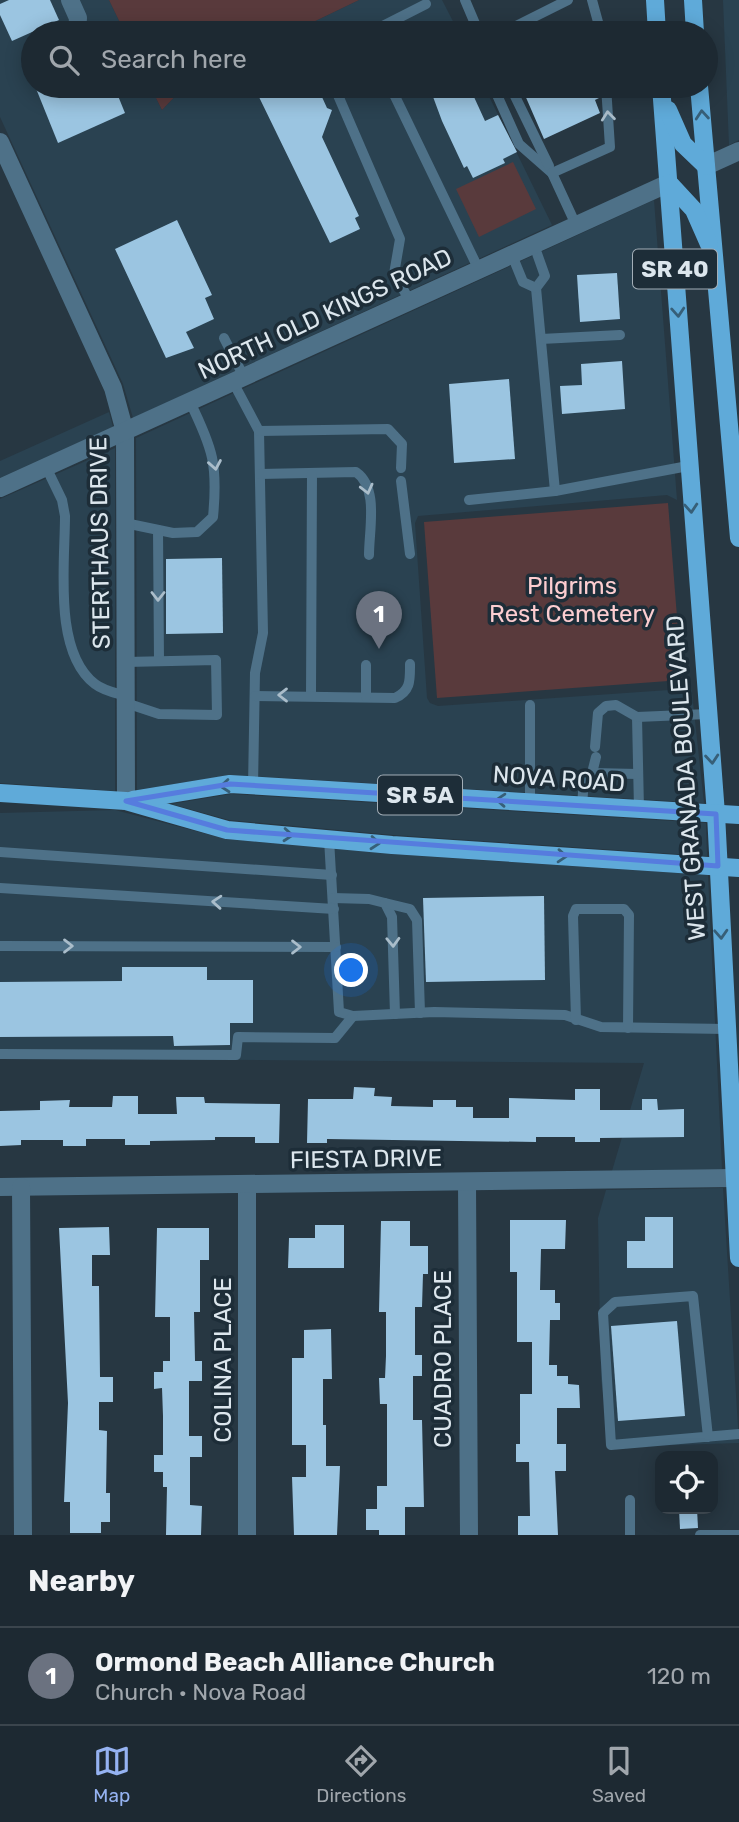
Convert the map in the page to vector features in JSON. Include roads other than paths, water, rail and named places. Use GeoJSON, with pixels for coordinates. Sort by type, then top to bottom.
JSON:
{"type":"FeatureCollection","features":[{"type":"Feature","properties":{"kind":"main road"},"geometry":{"type":"LineString","coordinates":[[655,0],[656,21]]}},
{"type":"Feature","properties":{"kind":"main road"},"geometry":{"type":"LineString","coordinates":[[693,0],[694,21]]}},
{"type":"Feature","properties":{"kind":"main road","name":"WEST GRANADA BOULEVARD"},"geometry":{"type":"LineString","coordinates":[[663,98],[716,814],[739,1258]]}},
{"type":"Feature","properties":{"kind":"main road"},"geometry":{"type":"LineString","coordinates":[[665,98],[683,144],[706,166]]}},
{"type":"Feature","properties":{"kind":"main road","name":"SR 40"},"geometry":{"type":"LineString","coordinates":[[700,98],[736,457],[739,538]]}},
{"type":"Feature","properties":{"kind":"main road"},"geometry":{"type":"LineString","coordinates":[[669,183],[694,210],[715,256]]}},
{"type":"Feature","properties":{"kind":"main road","name":"NOVA ROAD"},"geometry":{"type":"LineString","coordinates":[[0,793],[126,801],[230,785],[739,815]]}},
{"type":"Feature","properties":{"kind":"main road","name":"NOVA ROAD"},"geometry":{"type":"LineString","coordinates":[[126,801],[227,830],[719,866]]}},
{"type":"Feature","properties":{"kind":"main road","name":"SR 5A"},"geometry":{"type":"LineString","coordinates":[[719,866],[739,868]]}},
{"type":"Feature","properties":{"kind":"street"},"geometry":{"type":"LineString","coordinates":[[70,0],[78,21]]}},
{"type":"Feature","properties":{"kind":"street","name":"STERTHAUS DRIVE"},"geometry":{"type":"LineString","coordinates":[[0,142],[113,388],[125,432],[126,801]]}},
{"type":"Feature","properties":{"kind":"street"},"geometry":{"type":"LineString","coordinates":[[706,166],[739,151]]}},
{"type":"Feature","properties":{"kind":"street","name":"NORTH OLD KINGS ROAD"},"geometry":{"type":"LineString","coordinates":[[0,488],[669,183]]}},
{"type":"Feature","properties":{"kind":"street","name":"FIESTA DRIVE"},"geometry":{"type":"LineString","coordinates":[[0,1187],[733,1178]]}},
{"type":"Feature","properties":{"kind":"street","name":"CUADRO PLACE"},"geometry":{"type":"LineString","coordinates":[[467,1182],[469,1535]]}},
{"type":"Feature","properties":{"kind":"street","name":"COLINA PLACE"},"geometry":{"type":"LineString","coordinates":[[247,1185],[247,1535]]}},
{"type":"Feature","properties":{"kind":"street"},"geometry":{"type":"LineString","coordinates":[[21,1187],[23,1535]]}},
{"type":"Feature","properties":{"kind":"lane"},"geometry":{"type":"LineString","coordinates":[[465,0],[474,21]]}},
{"type":"Feature","properties":{"kind":"lane"},"geometry":{"type":"LineString","coordinates":[[526,21],[568,0]]}},
{"type":"Feature","properties":{"kind":"lane"},"geometry":{"type":"LineString","coordinates":[[592,0],[599,21]]}},
{"type":"Feature","properties":{"kind":"lane"},"geometry":{"type":"LineString","coordinates":[[393,21],[426,5]]}},
{"type":"Feature","properties":{"kind":"lane"},"geometry":{"type":"LineString","coordinates":[[339,98],[400,239],[394,274],[410,302]]}},
{"type":"Feature","properties":{"kind":"lane"},"geometry":{"type":"LineString","coordinates":[[396,98],[479,270]]}},
{"type":"Feature","properties":{"kind":"lane"},"geometry":{"type":"LineString","coordinates":[[498,98],[519,144],[552,173]]}},
{"type":"Feature","properties":{"kind":"lane"},"geometry":{"type":"LineString","coordinates":[[516,98],[576,225]]}},
{"type":"Feature","properties":{"kind":"lane"},"geometry":{"type":"LineString","coordinates":[[552,173],[610,147],[607,98]]}},
{"type":"Feature","properties":{"kind":"lane"},"geometry":{"type":"LineString","coordinates":[[534,245],[545,276],[536,288],[555,491]]}},
{"type":"Feature","properties":{"kind":"lane"},"geometry":{"type":"LineString","coordinates":[[512,255],[523,282],[536,288]]}},
{"type":"Feature","properties":{"kind":"lane"},"geometry":{"type":"LineString","coordinates":[[541,339],[620,335]]}},
{"type":"Feature","properties":{"kind":"lane"},"geometry":{"type":"LineString","coordinates":[[224,338],[259,431],[263,633],[255,696],[253,786]]}},
{"type":"Feature","properties":{"kind":"lane"},"geometry":{"type":"LineString","coordinates":[[125,523],[158,530],[197,532],[213,517],[217,477],[211,445],[190,402]]}},
{"type":"Feature","properties":{"kind":"lane"},"geometry":{"type":"LineString","coordinates":[[259,431],[388,429],[402,444],[401,468]]}},
{"type":"Feature","properties":{"kind":"lane"},"geometry":{"type":"LineString","coordinates":[[469,500],[555,491],[688,466]]}},
{"type":"Feature","properties":{"kind":"lane"},"geometry":{"type":"LineString","coordinates":[[46,467],[62,500],[65,516],[65,627],[81,667],[93,683],[159,714],[217,715],[216,660],[126,662]]}},
{"type":"Feature","properties":{"kind":"lane"},"geometry":{"type":"LineString","coordinates":[[260,474],[356,472],[366,478],[370,491],[369,555]]}},
{"type":"Feature","properties":{"kind":"lane"},"geometry":{"type":"LineString","coordinates":[[312,474],[312,695]]}},
{"type":"Feature","properties":{"kind":"lane"},"geometry":{"type":"LineString","coordinates":[[401,481],[410,554]]}},
{"type":"Feature","properties":{"kind":"lane"},"geometry":{"type":"LineString","coordinates":[[158,530],[159,662]]}},
{"type":"Feature","properties":{"kind":"lane"},"geometry":{"type":"LineString","coordinates":[[366,664],[366,697]]}},
{"type":"Feature","properties":{"kind":"lane"},"geometry":{"type":"LineString","coordinates":[[255,696],[395,698],[405,694],[410,684],[410,664]]}},
{"type":"Feature","properties":{"kind":"lane"},"geometry":{"type":"LineString","coordinates":[[530,705],[530,802]]}},
{"type":"Feature","properties":{"kind":"lane"},"geometry":{"type":"LineString","coordinates":[[582,805],[584,780],[593,773],[598,713],[606,706],[616,705],[637,717],[708,714]]}},
{"type":"Feature","properties":{"kind":"lane"},"geometry":{"type":"LineString","coordinates":[[637,717],[639,809]]}},
{"type":"Feature","properties":{"kind":"lane"},"geometry":{"type":"LineString","coordinates":[[593,773],[638,774]]}},
{"type":"Feature","properties":{"kind":"lane"},"geometry":{"type":"LineString","coordinates":[[329,839],[339,1012],[354,1016],[421,1013],[565,1015],[601,1027],[726,1029]]}},
{"type":"Feature","properties":{"kind":"lane"},"geometry":{"type":"LineString","coordinates":[[0,852],[332,875]]}},
{"type":"Feature","properties":{"kind":"lane"},"geometry":{"type":"LineString","coordinates":[[0,888],[334,904],[369,899],[410,909],[417,920],[421,1013]]}},
{"type":"Feature","properties":{"kind":"lane"},"geometry":{"type":"LineString","coordinates":[[385,903],[392,917],[395,1014]]}},
{"type":"Feature","properties":{"kind":"lane"},"geometry":{"type":"LineString","coordinates":[[576,1020],[573,916],[576,909],[624,909],[629,915],[628,1028]]}},
{"type":"Feature","properties":{"kind":"lane"},"geometry":{"type":"LineString","coordinates":[[0,946],[336,947]]}},
{"type":"Feature","properties":{"kind":"lane"},"geometry":{"type":"LineString","coordinates":[[0,1054],[236,1055],[238,1037],[335,1038],[354,1016]]}},
{"type":"Feature","properties":{"kind":"lane"},"geometry":{"type":"LineString","coordinates":[[708,1437],[693,1296],[615,1303],[603,1313],[611,1445],[708,1437],[739,1434]]}},
{"type":"Feature","properties":{"kind":"lane"},"geometry":{"type":"LineString","coordinates":[[630,1500],[630,1535]]}},
{"type":"Feature","properties":{"kind":"lane"},"geometry":{"type":"LineString","coordinates":[[700,1535],[739,1535]]}},
{"type":"Feature","properties":{"kind":"place","name":"Ormond Beach Alliance Church"},"geometry":{"type":"Point","coordinates":[379,649]}},
{"type":"Feature","properties":{"kind":"park label","name":"Pilgrims Rest Cemetery"},"geometry":{"type":"Point","coordinates":[572,600]}}]}
